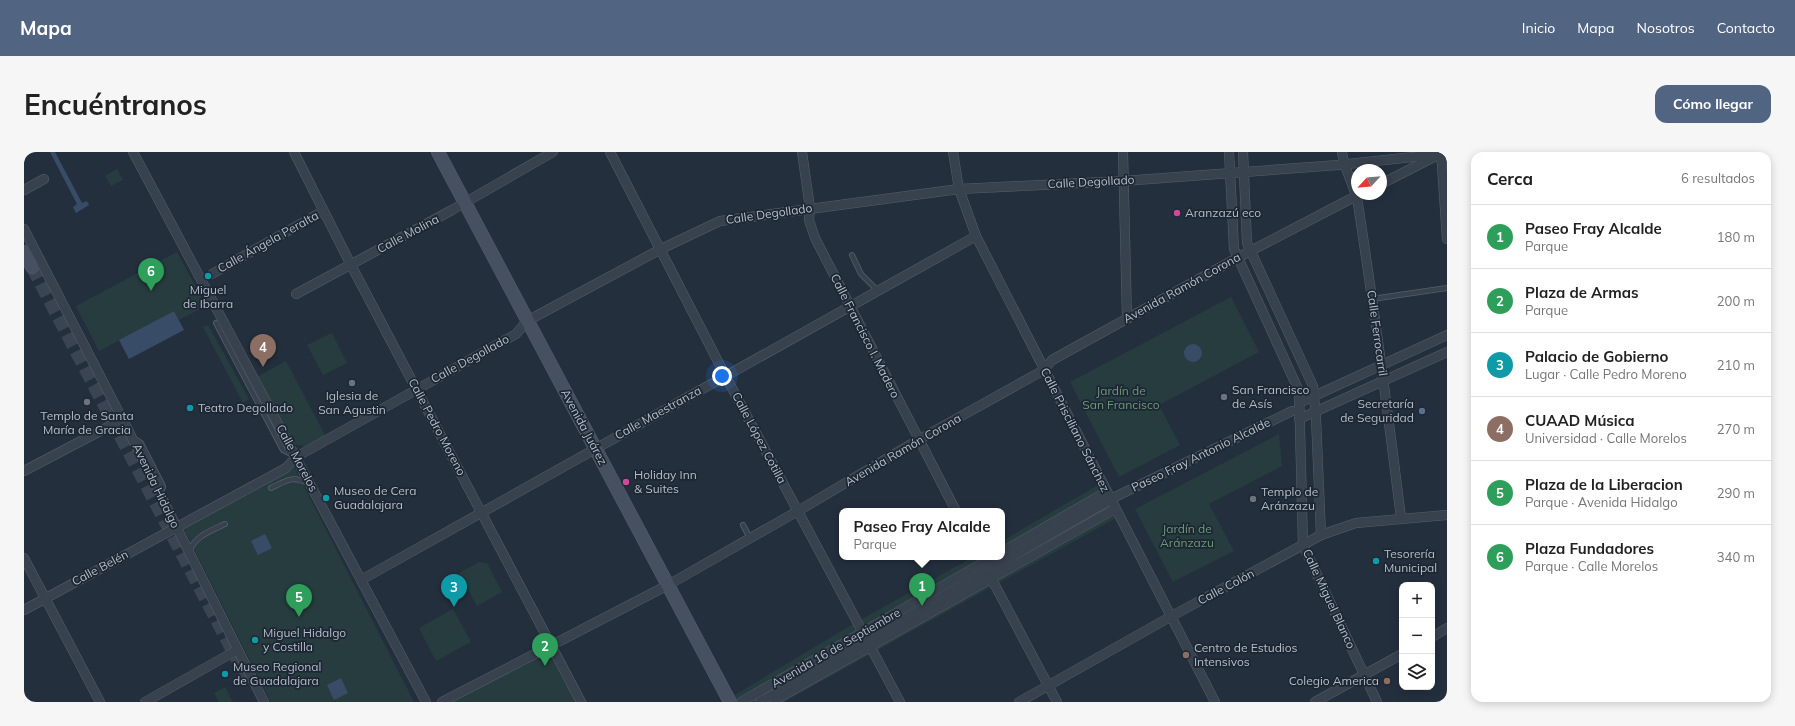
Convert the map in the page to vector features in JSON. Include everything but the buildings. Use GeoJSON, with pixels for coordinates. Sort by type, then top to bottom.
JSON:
{"type":"FeatureCollection","features":[{"type":"Feature","properties":{"kind":"main road","name":"Avenida Juárez"},"geometry":{"type":"LineString","coordinates":[[438,152],[730,702]]}},
{"type":"Feature","properties":{"kind":"main road"},"geometry":{"type":"LineString","coordinates":[[24,252],[32,267]]}},
{"type":"Feature","properties":{"kind":"street","name":"Calle Morelos"},"geometry":{"type":"LineString","coordinates":[[133,152],[426,702]]}},
{"type":"Feature","properties":{"kind":"street","name":"Calle Pedro Moreno"},"geometry":{"type":"LineString","coordinates":[[294,152],[351,265],[581,702]]}},
{"type":"Feature","properties":{"kind":"street","name":"Calle Molina"},"geometry":{"type":"LineString","coordinates":[[296,294],[464,203],[553,152]]}},
{"type":"Feature","properties":{"kind":"street","name":"Calle López Cotilla"},"geometry":{"type":"LineString","coordinates":[[610,152],[726,375],[900,702]]}},
{"type":"Feature","properties":{"kind":"street","name":"Calle Francisco I. Madero"},"geometry":{"type":"LineString","coordinates":[[802,152],[810,208],[809,220],[815,238],[954,508]]}},
{"type":"Feature","properties":{"kind":"street","name":"Calle Prisciliano Sánchez"},"geometry":{"type":"LineString","coordinates":[[953,152],[959,189],[976,236],[1170,617],[1215,702]]}},
{"type":"Feature","properties":{"kind":"street"},"geometry":{"type":"LineString","coordinates":[[1123,152],[1127,319]]}},
{"type":"Feature","properties":{"kind":"street","name":"Calle Miguel Blanco"},"geometry":{"type":"LineString","coordinates":[[1229,152],[1234,250],[1299,391],[1304,545],[1377,702]]}},
{"type":"Feature","properties":{"kind":"street","name":"Calle Miguel Blanco"},"geometry":{"type":"LineString","coordinates":[[1243,152],[1247,243],[1313,386],[1316,412],[1321,535]]}},
{"type":"Feature","properties":{"kind":"street","name":"Calle Ferrocarril"},"geometry":{"type":"LineString","coordinates":[[1342,152],[1343,164],[1351,180]]}},
{"type":"Feature","properties":{"kind":"street","name":"Calle Degollado"},"geometry":{"type":"LineString","coordinates":[[177,528],[286,468],[296,457],[516,334],[527,321],[661,249],[720,221],[959,189],[1124,181],[1343,164],[1443,154]]}},
{"type":"Feature","properties":{"kind":"street"},"geometry":{"type":"LineString","coordinates":[[1387,181],[1443,154],[1447,240]]}},
{"type":"Feature","properties":{"kind":"street"},"geometry":{"type":"LineString","coordinates":[[24,190],[44,179]]}},
{"type":"Feature","properties":{"kind":"street","name":"Avenida Ramón Corona"},"geometry":{"type":"LineString","coordinates":[[442,702],[551,644],[668,585],[798,511],[918,440],[1044,370],[1052,360],[1237,258],[1351,199]]}},
{"type":"Feature","properties":{"kind":"street","name":"Calle Ferrocarril"},"geometry":{"type":"LineString","coordinates":[[1360,200],[1401,518]]}},
{"type":"Feature","properties":{"kind":"street","name":"Calle Ángela Peralta"},"geometry":{"type":"LineString","coordinates":[[212,274],[323,211]]}},
{"type":"Feature","properties":{"kind":"street","name":"Avenida Hidalgo"},"geometry":{"type":"LineString","coordinates":[[24,230],[123,419],[264,702]]}},
{"type":"Feature","properties":{"kind":"street","name":"Calle Maestranza"},"geometry":{"type":"LineString","coordinates":[[361,580],[976,236]]}},
{"type":"Feature","properties":{"kind":"street"},"geometry":{"type":"LineString","coordinates":[[1299,403],[1447,335]]}},
{"type":"Feature","properties":{"kind":"street"},"geometry":{"type":"LineString","coordinates":[[1299,419],[1447,352]]}},
{"type":"Feature","properties":{"kind":"street","name":"Paseo Fray Antonio Alcalde"},"geometry":{"type":"LineString","coordinates":[[1108,496],[1292,411]]}},
{"type":"Feature","properties":{"kind":"street"},"geometry":{"type":"LineString","coordinates":[[24,471],[123,419]]}},
{"type":"Feature","properties":{"kind":"street"},"geometry":{"type":"LineString","coordinates":[[1005,550],[1108,496]]}},
{"type":"Feature","properties":{"kind":"street","name":"Avenida 16 de Septiembre"},"geometry":{"type":"LineString","coordinates":[[1005,557],[1108,496]]}},
{"type":"Feature","properties":{"kind":"street","name":"Avenida 16 de Septiembre"},"geometry":{"type":"LineString","coordinates":[[1005,559],[1115,509]]}},
{"type":"Feature","properties":{"kind":"street","name":"Calle Colón"},"geometry":{"type":"LineString","coordinates":[[1019,702],[1170,617],[1321,535],[1356,523],[1447,515]]}},
{"type":"Feature","properties":{"kind":"street","name":"Calle Belén"},"geometry":{"type":"LineString","coordinates":[[24,610],[44,597],[177,528]]}},
{"type":"Feature","properties":{"kind":"street"},"geometry":{"type":"LineString","coordinates":[[24,558],[100,702]]}},
{"type":"Feature","properties":{"kind":"street","name":"Avenida 16 de Septiembre"},"geometry":{"type":"LineString","coordinates":[[760,702],[1000,560]]}},
{"type":"Feature","properties":{"kind":"street","name":"Avenida 16 de Septiembre"},"geometry":{"type":"LineString","coordinates":[[772,702],[866,640],[986,568],[1003,560]]}},
{"type":"Feature","properties":{"kind":"street"},"geometry":{"type":"LineString","coordinates":[[986,568],[1057,702]]}},
{"type":"Feature","properties":{"kind":"street"},"geometry":{"type":"LineString","coordinates":[[1435,635],[1447,628]]}},
{"type":"Feature","properties":{"kind":"street","name":"Avenida 16 de Septiembre"},"geometry":{"type":"LineString","coordinates":[[741,702],[866,640]]}},
{"type":"Feature","properties":{"kind":"street"},"geometry":{"type":"LineString","coordinates":[[145,702],[237,650]]}},
{"type":"Feature","properties":{"kind":"street"},"geometry":{"type":"LineString","coordinates":[[1315,702],[1399,656]]}},
{"type":"Feature","properties":{"kind":"lane"},"geometry":{"type":"LineString","coordinates":[[852,254],[861,274],[878,291]]}},
{"type":"Feature","properties":{"kind":"lane"},"geometry":{"type":"LineString","coordinates":[[1372,299],[1447,288]]}},
{"type":"Feature","properties":{"kind":"lane"},"geometry":{"type":"LineString","coordinates":[[216,323],[283,450],[296,457]]}},
{"type":"Feature","properties":{"kind":"lane"},"geometry":{"type":"LineString","coordinates":[[271,488],[296,478],[311,484]]}},
{"type":"Feature","properties":{"kind":"lane"},"geometry":{"type":"LineString","coordinates":[[189,554],[193,543],[200,536],[225,524]]}},
{"type":"Feature","properties":{"kind":"lane"},"geometry":{"type":"LineString","coordinates":[[743,525],[750,538]]}},
{"type":"Feature","properties":{"kind":"green space"},"geometry":{"type":"Polygon","coordinates":[[[117,169],[123,180],[111,186],[105,176],[117,169]]]}},
{"type":"Feature","properties":{"kind":"green space"},"geometry":{"type":"Polygon","coordinates":[[[177,252],[206,306],[179,320],[174,311],[99,351],[76,306],[177,252]]]}},
{"type":"Feature","properties":{"kind":"green space","name":"Jardín de San Francisco"},"geometry":{"type":"Polygon","coordinates":[[[1231,297],[1259,352],[1159,405],[1180,445],[1119,477],[1070,382],[1231,297]]]}},
{"type":"Feature","properties":{"kind":"green space"},"geometry":{"type":"Polygon","coordinates":[[[208,325],[249,399],[243,403],[203,327],[208,325]]]}},
{"type":"Feature","properties":{"kind":"green space"},"geometry":{"type":"Polygon","coordinates":[[[332,333],[347,363],[323,375],[307,345],[332,333]]]}},
{"type":"Feature","properties":{"kind":"green space"},"geometry":{"type":"Polygon","coordinates":[[[286,361],[326,437],[307,447],[290,443],[255,378],[286,361]]]}},
{"type":"Feature","properties":{"kind":"green space","name":"Jardín de Aránzazu"},"geometry":{"type":"Polygon","coordinates":[[[1279,434],[1282,466],[1209,504],[1234,551],[1173,582],[1135,509],[1279,434]]]}},
{"type":"Feature","properties":{"kind":"green space"},"geometry":{"type":"Polygon","coordinates":[[[291,461],[414,702],[271,702],[180,521],[291,461]]]}},
{"type":"Feature","properties":{"kind":"green space"},"geometry":{"type":"Polygon","coordinates":[[[1098,485],[1116,518],[784,702],[723,702],[853,624],[968,560],[1005,560],[1005,539],[1098,485]]]}},
{"type":"Feature","properties":{"kind":"green space"},"geometry":{"type":"Polygon","coordinates":[[[479,562],[487,563],[502,592],[477,606],[459,573],[479,562]]]}},
{"type":"Feature","properties":{"kind":"green space"},"geometry":{"type":"Polygon","coordinates":[[[453,609],[471,642],[436,661],[419,628],[453,609]]]}},
{"type":"Feature","properties":{"kind":"green space"},"geometry":{"type":"Polygon","coordinates":[[[558,647],[587,702],[452,702],[558,647]]]}},
{"type":"Feature","properties":{"kind":"green space"},"geometry":{"type":"Polygon","coordinates":[[[225,687],[233,702],[219,702],[214,693],[225,687]]]}},
{"type":"Feature","properties":{"kind":"water"},"geometry":{"type":"Polygon","coordinates":[[[50,152],[55,152],[82,203],[87,201],[89,205],[76,213],[73,207],[77,204],[50,152]]]}},
{"type":"Feature","properties":{"kind":"water"},"geometry":{"type":"Polygon","coordinates":[[[174,311],[184,330],[129,359],[119,340],[174,311]]]}},
{"type":"Feature","properties":{"kind":"water"},"geometry":{"type":"Polygon","coordinates":[[[1189,344],[1197,344],[1202,349],[1200,360],[1197,362],[1189,362],[1184,357],[1184,349],[1189,344]]]}},
{"type":"Feature","properties":{"kind":"water"},"geometry":{"type":"Polygon","coordinates":[[[265,534],[272,548],[258,555],[251,541],[265,534]]]}},
{"type":"Feature","properties":{"kind":"water"},"geometry":{"type":"Polygon","coordinates":[[[341,678],[348,693],[334,700],[327,685],[341,678]]]}},
{"type":"Feature","properties":{"kind":"tunnel"},"geometry":{"type":"LineString","coordinates":[[32,267],[251,686]]}},
{"type":"Feature","properties":{"kind":"place","name":"Aranzazú eco"},"geometry":{"type":"Point","coordinates":[1177,213]}},
{"type":"Feature","properties":{"kind":"place","name":"Miguel de Ibarra"},"geometry":{"type":"Point","coordinates":[208,276]}},
{"type":"Feature","properties":{"kind":"place","name":"Plaza Fundadores"},"geometry":{"type":"Point","coordinates":[151,291]}},
{"type":"Feature","properties":{"kind":"place","name":"CUAAD Música"},"geometry":{"type":"Point","coordinates":[263,367]}},
{"type":"Feature","properties":{"kind":"place","name":"Iglesia de San Agustin"},"geometry":{"type":"Point","coordinates":[352,383]}},
{"type":"Feature","properties":{"kind":"place","name":"San Francisco de Asís"},"geometry":{"type":"Point","coordinates":[1224,397]}},
{"type":"Feature","properties":{"kind":"place","name":"Templo de Santa María de Gracia"},"geometry":{"type":"Point","coordinates":[87,402]}},
{"type":"Feature","properties":{"kind":"place","name":"Teatro Degollado"},"geometry":{"type":"Point","coordinates":[190,408]}},
{"type":"Feature","properties":{"kind":"place","name":"Secretaría de Seguridad"},"geometry":{"type":"Point","coordinates":[1422,411]}},
{"type":"Feature","properties":{"kind":"place","name":"Holiday Inn & Suites"},"geometry":{"type":"Point","coordinates":[626,482]}},
{"type":"Feature","properties":{"kind":"place","name":"Museo de Cera Guadalajara"},"geometry":{"type":"Point","coordinates":[326,498]}},
{"type":"Feature","properties":{"kind":"place","name":"Templo de Aránzazu"},"geometry":{"type":"Point","coordinates":[1253,499]}},
{"type":"Feature","properties":{"kind":"place","name":"Tesorería Municipal"},"geometry":{"type":"Point","coordinates":[1376,561]}},
{"type":"Feature","properties":{"kind":"place","name":"Paseo Fray Alcalde"},"geometry":{"type":"Point","coordinates":[922,606]}},
{"type":"Feature","properties":{"kind":"place","name":"Palacio de Gobierno"},"geometry":{"type":"Point","coordinates":[454,607]}},
{"type":"Feature","properties":{"kind":"place","name":"Plaza de la Liberacion"},"geometry":{"type":"Point","coordinates":[299,617]}},
{"type":"Feature","properties":{"kind":"place","name":"Miguel Hidalgo y Costilla"},"geometry":{"type":"Point","coordinates":[255,640]}},
{"type":"Feature","properties":{"kind":"place","name":"Centro de Estudios Intensivos"},"geometry":{"type":"Point","coordinates":[1186,655]}},
{"type":"Feature","properties":{"kind":"place","name":"Plaza de Armas"},"geometry":{"type":"Point","coordinates":[545,666]}},
{"type":"Feature","properties":{"kind":"place","name":"Museo Regional de Guadalajara"},"geometry":{"type":"Point","coordinates":[225,674]}},
{"type":"Feature","properties":{"kind":"place","name":"Colegio America"},"geometry":{"type":"Point","coordinates":[1387,681]}}]}
